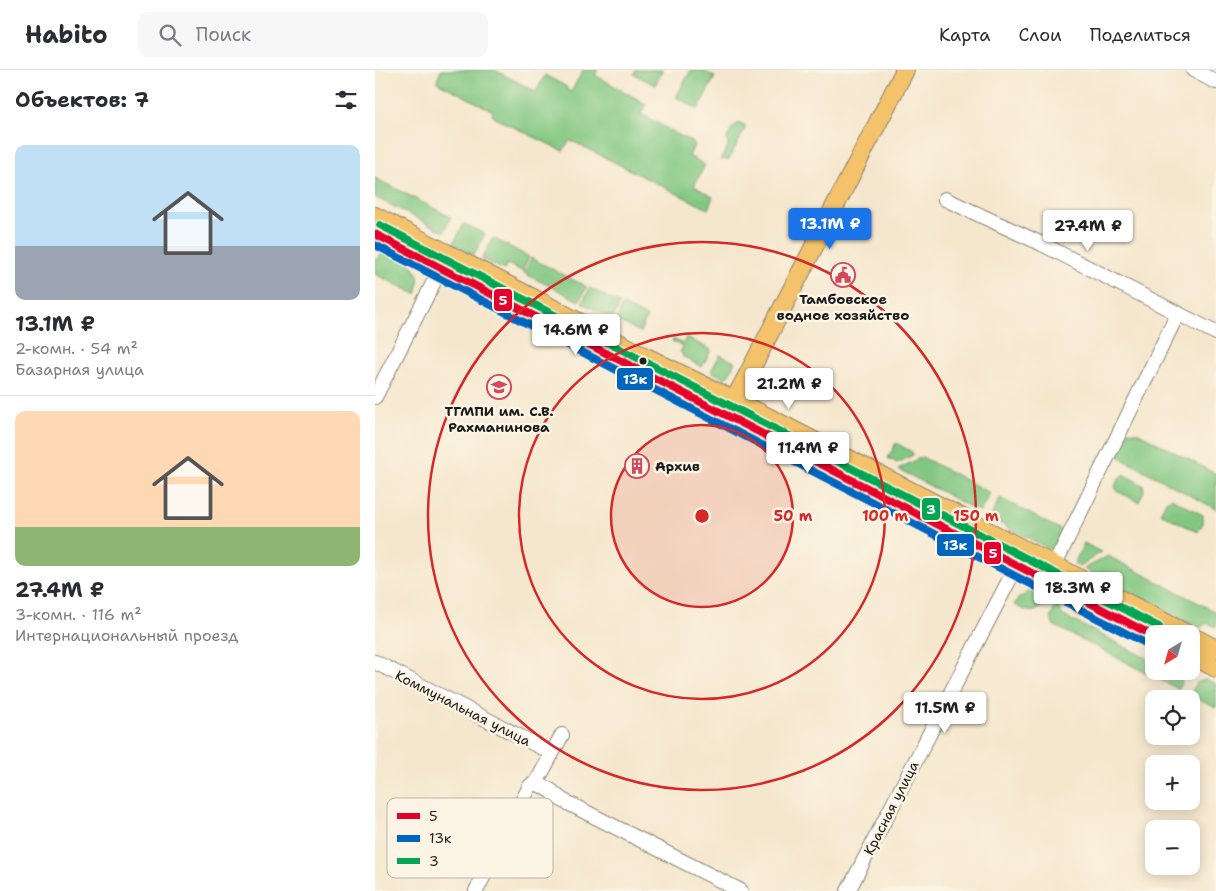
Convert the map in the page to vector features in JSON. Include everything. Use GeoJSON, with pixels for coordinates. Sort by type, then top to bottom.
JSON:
{"type":"FeatureCollection","features":[{"type":"Feature","properties":{"kind":"main road"},"geometry":{"type":"LineString","coordinates":[[730,407],[905,70]]}},
{"type":"Feature","properties":{"kind":"main road"},"geometry":{"type":"LineString","coordinates":[[375,216],[445,261],[1020,557],[1145,631]]}},
{"type":"Feature","properties":{"kind":"main road"},"geometry":{"type":"LineString","coordinates":[[375,234],[445,261]]}},
{"type":"Feature","properties":{"kind":"main road"},"geometry":{"type":"LineString","coordinates":[[1020,557],[1054,566],[1169,625]]}},
{"type":"Feature","properties":{"kind":"main road"},"geometry":{"type":"LineString","coordinates":[[1200,641],[1216,649]]}},
{"type":"Feature","properties":{"kind":"main road"},"geometry":{"type":"LineString","coordinates":[[1200,660],[1216,668]]}},
{"type":"Feature","properties":{"kind":"street"},"geometry":{"type":"LineString","coordinates":[[1193,70],[1216,82]]}},
{"type":"Feature","properties":{"kind":"street"},"geometry":{"type":"LineString","coordinates":[[945,200],[1041,244],[1216,333]]}},
{"type":"Feature","properties":{"kind":"street"},"geometry":{"type":"LineString","coordinates":[[375,397],[445,261]]}},
{"type":"Feature","properties":{"kind":"street"},"geometry":{"type":"LineString","coordinates":[[1054,566],[1178,313]]}},
{"type":"Feature","properties":{"kind":"street","name":"Красная улица"},"geometry":{"type":"LineString","coordinates":[[848,891],[1020,557]]}},
{"type":"Feature","properties":{"kind":"street","name":"Коммунальная улица"},"geometry":{"type":"LineString","coordinates":[[375,662],[552,753]]}},
{"type":"Feature","properties":{"kind":"street"},"geometry":{"type":"LineString","coordinates":[[524,798],[530,786],[536,783],[561,735]]}},
{"type":"Feature","properties":{"kind":"street"},"geometry":{"type":"LineString","coordinates":[[536,783],[551,790],[563,800],[741,891]]}},
{"type":"Feature","properties":{"kind":"street"},"geometry":{"type":"LineString","coordinates":[[476,891],[483,878]]}},
{"type":"Feature","properties":{"kind":"green space"},"geometry":{"type":"Polygon","coordinates":[[[441,70],[495,70],[536,92],[545,75],[567,87],[566,89],[571,92],[583,70],[598,70],[595,75],[646,104],[641,114],[695,144],[689,156],[705,165],[694,186],[713,197],[708,209],[570,140],[563,151],[495,118],[492,115],[493,111],[437,82],[441,70]]]}},
{"type":"Feature","properties":{"kind":"green space"},"geometry":{"type":"Polygon","coordinates":[[[636,70],[663,70],[655,85],[634,74],[636,70]]]}},
{"type":"Feature","properties":{"kind":"green space"},"geometry":{"type":"Polygon","coordinates":[[[691,70],[702,70],[715,77],[698,109],[676,97],[691,70]]]}},
{"type":"Feature","properties":{"kind":"green space"},"geometry":{"type":"Polygon","coordinates":[[[737,124],[746,127],[729,159],[721,160],[728,146],[727,138],[732,128],[737,124]]]}},
{"type":"Feature","properties":{"kind":"green space"},"geometry":{"type":"Polygon","coordinates":[[[375,178],[451,217],[444,232],[375,197],[375,178]]]}},
{"type":"Feature","properties":{"kind":"green space"},"geometry":{"type":"Polygon","coordinates":[[[464,224],[485,234],[474,255],[453,244],[464,224]]]}},
{"type":"Feature","properties":{"kind":"green space"},"geometry":{"type":"Polygon","coordinates":[[[493,238],[529,257],[522,271],[507,264],[504,270],[482,259],[493,238]]]}},
{"type":"Feature","properties":{"kind":"green space"},"geometry":{"type":"Polygon","coordinates":[[[383,250],[406,261],[416,270],[418,284],[416,294],[375,274],[375,259],[378,260],[383,250]]]}},
{"type":"Feature","properties":{"kind":"green space"},"geometry":{"type":"Polygon","coordinates":[[[531,258],[587,287],[579,301],[524,273],[531,258]]]}},
{"type":"Feature","properties":{"kind":"green space"},"geometry":{"type":"Polygon","coordinates":[[[590,288],[620,304],[613,318],[582,303],[590,288]]]}},
{"type":"Feature","properties":{"kind":"green space"},"geometry":{"type":"Polygon","coordinates":[[[623,305],[647,317],[640,332],[616,320],[623,305]]]}},
{"type":"Feature","properties":{"kind":"green space"},"geometry":{"type":"Polygon","coordinates":[[[686,337],[711,350],[702,367],[682,356],[683,354],[680,352],[683,347],[672,341],[673,339],[683,344],[686,337]]]}},
{"type":"Feature","properties":{"kind":"green space"},"geometry":{"type":"Polygon","coordinates":[[[720,355],[735,362],[728,376],[724,378],[711,371],[720,355]]]}},
{"type":"Feature","properties":{"kind":"green space"},"geometry":{"type":"Polygon","coordinates":[[[1128,431],[1137,432],[1216,474],[1216,509],[1119,456],[1118,450],[1128,431]]]}},
{"type":"Feature","properties":{"kind":"green space"},"geometry":{"type":"Polygon","coordinates":[[[896,443],[912,452],[913,455],[897,463],[888,458],[896,443]]]}},
{"type":"Feature","properties":{"kind":"green space"},"geometry":{"type":"Polygon","coordinates":[[[922,457],[990,493],[980,512],[898,469],[922,457]]]}},
{"type":"Feature","properties":{"kind":"green space"},"geometry":{"type":"Polygon","coordinates":[[[1122,475],[1143,485],[1144,491],[1139,502],[1117,491],[1115,486],[1122,475]]]}},
{"type":"Feature","properties":{"kind":"green space"},"geometry":{"type":"Polygon","coordinates":[[[1000,498],[1063,531],[1065,533],[1055,552],[990,518],[1000,498]]]}},
{"type":"Feature","properties":{"kind":"green space"},"geometry":{"type":"Polygon","coordinates":[[[1171,498],[1203,515],[1203,523],[1198,532],[1160,513],[1166,501],[1171,498]]]}},
{"type":"Feature","properties":{"kind":"green space"},"geometry":{"type":"Polygon","coordinates":[[[1084,543],[1101,552],[1079,567],[1074,564],[1084,543]]]}},
{"type":"Feature","properties":{"kind":"green space"},"geometry":{"type":"Polygon","coordinates":[[[1108,556],[1216,612],[1216,627],[1207,623],[1201,627],[1200,625],[1193,625],[1084,569],[1108,556]]]}},
{"type":"Feature","properties":{"kind":"green space"},"geometry":{"type":"Polygon","coordinates":[[[1029,591],[1047,596],[1040,607],[1034,611],[1014,605],[1018,599],[1029,591]]]}},
{"type":"Feature","properties":{"kind":"green space"},"geometry":{"type":"Polygon","coordinates":[[[1057,602],[1062,615],[1145,657],[1145,672],[1053,625],[1051,617],[1057,602]]]}},
{"type":"Feature","properties":{"kind":"green space"},"geometry":{"type":"Polygon","coordinates":[[[1206,679],[1216,684],[1216,708],[1200,700],[1200,690],[1192,690],[1196,683],[1206,679]]]}},
{"type":"Feature","properties":{"kind":"green space"},"geometry":{"type":"Polygon","coordinates":[[[1160,680],[1181,680],[1182,682],[1178,689],[1160,680]]]}},
{"type":"Feature","properties":{"kind":"transit line","name":"3"},"geometry":{"type":"LineString","coordinates":[[380,225],[1155,625]]}},
{"type":"Feature","properties":{"kind":"transit line","name":"5"},"geometry":{"type":"LineString","coordinates":[[375,234],[1145,631]]}},
{"type":"Feature","properties":{"kind":"transit line","name":"13к"},"geometry":{"type":"LineString","coordinates":[[375,245],[1145,643]]}},
{"type":"Feature","properties":{"kind":"place","name":"Тамбовское водное хозяйство"},"geometry":{"type":"Point","coordinates":[843,275]}},
{"type":"Feature","properties":{"kind":"place","name":"ТГМПИ им. С.В. Рахманинова"},"geometry":{"type":"Point","coordinates":[499,387]}},
{"type":"Feature","properties":{"kind":"place","name":"Архив"},"geometry":{"type":"Point","coordinates":[637,466]}}]}
